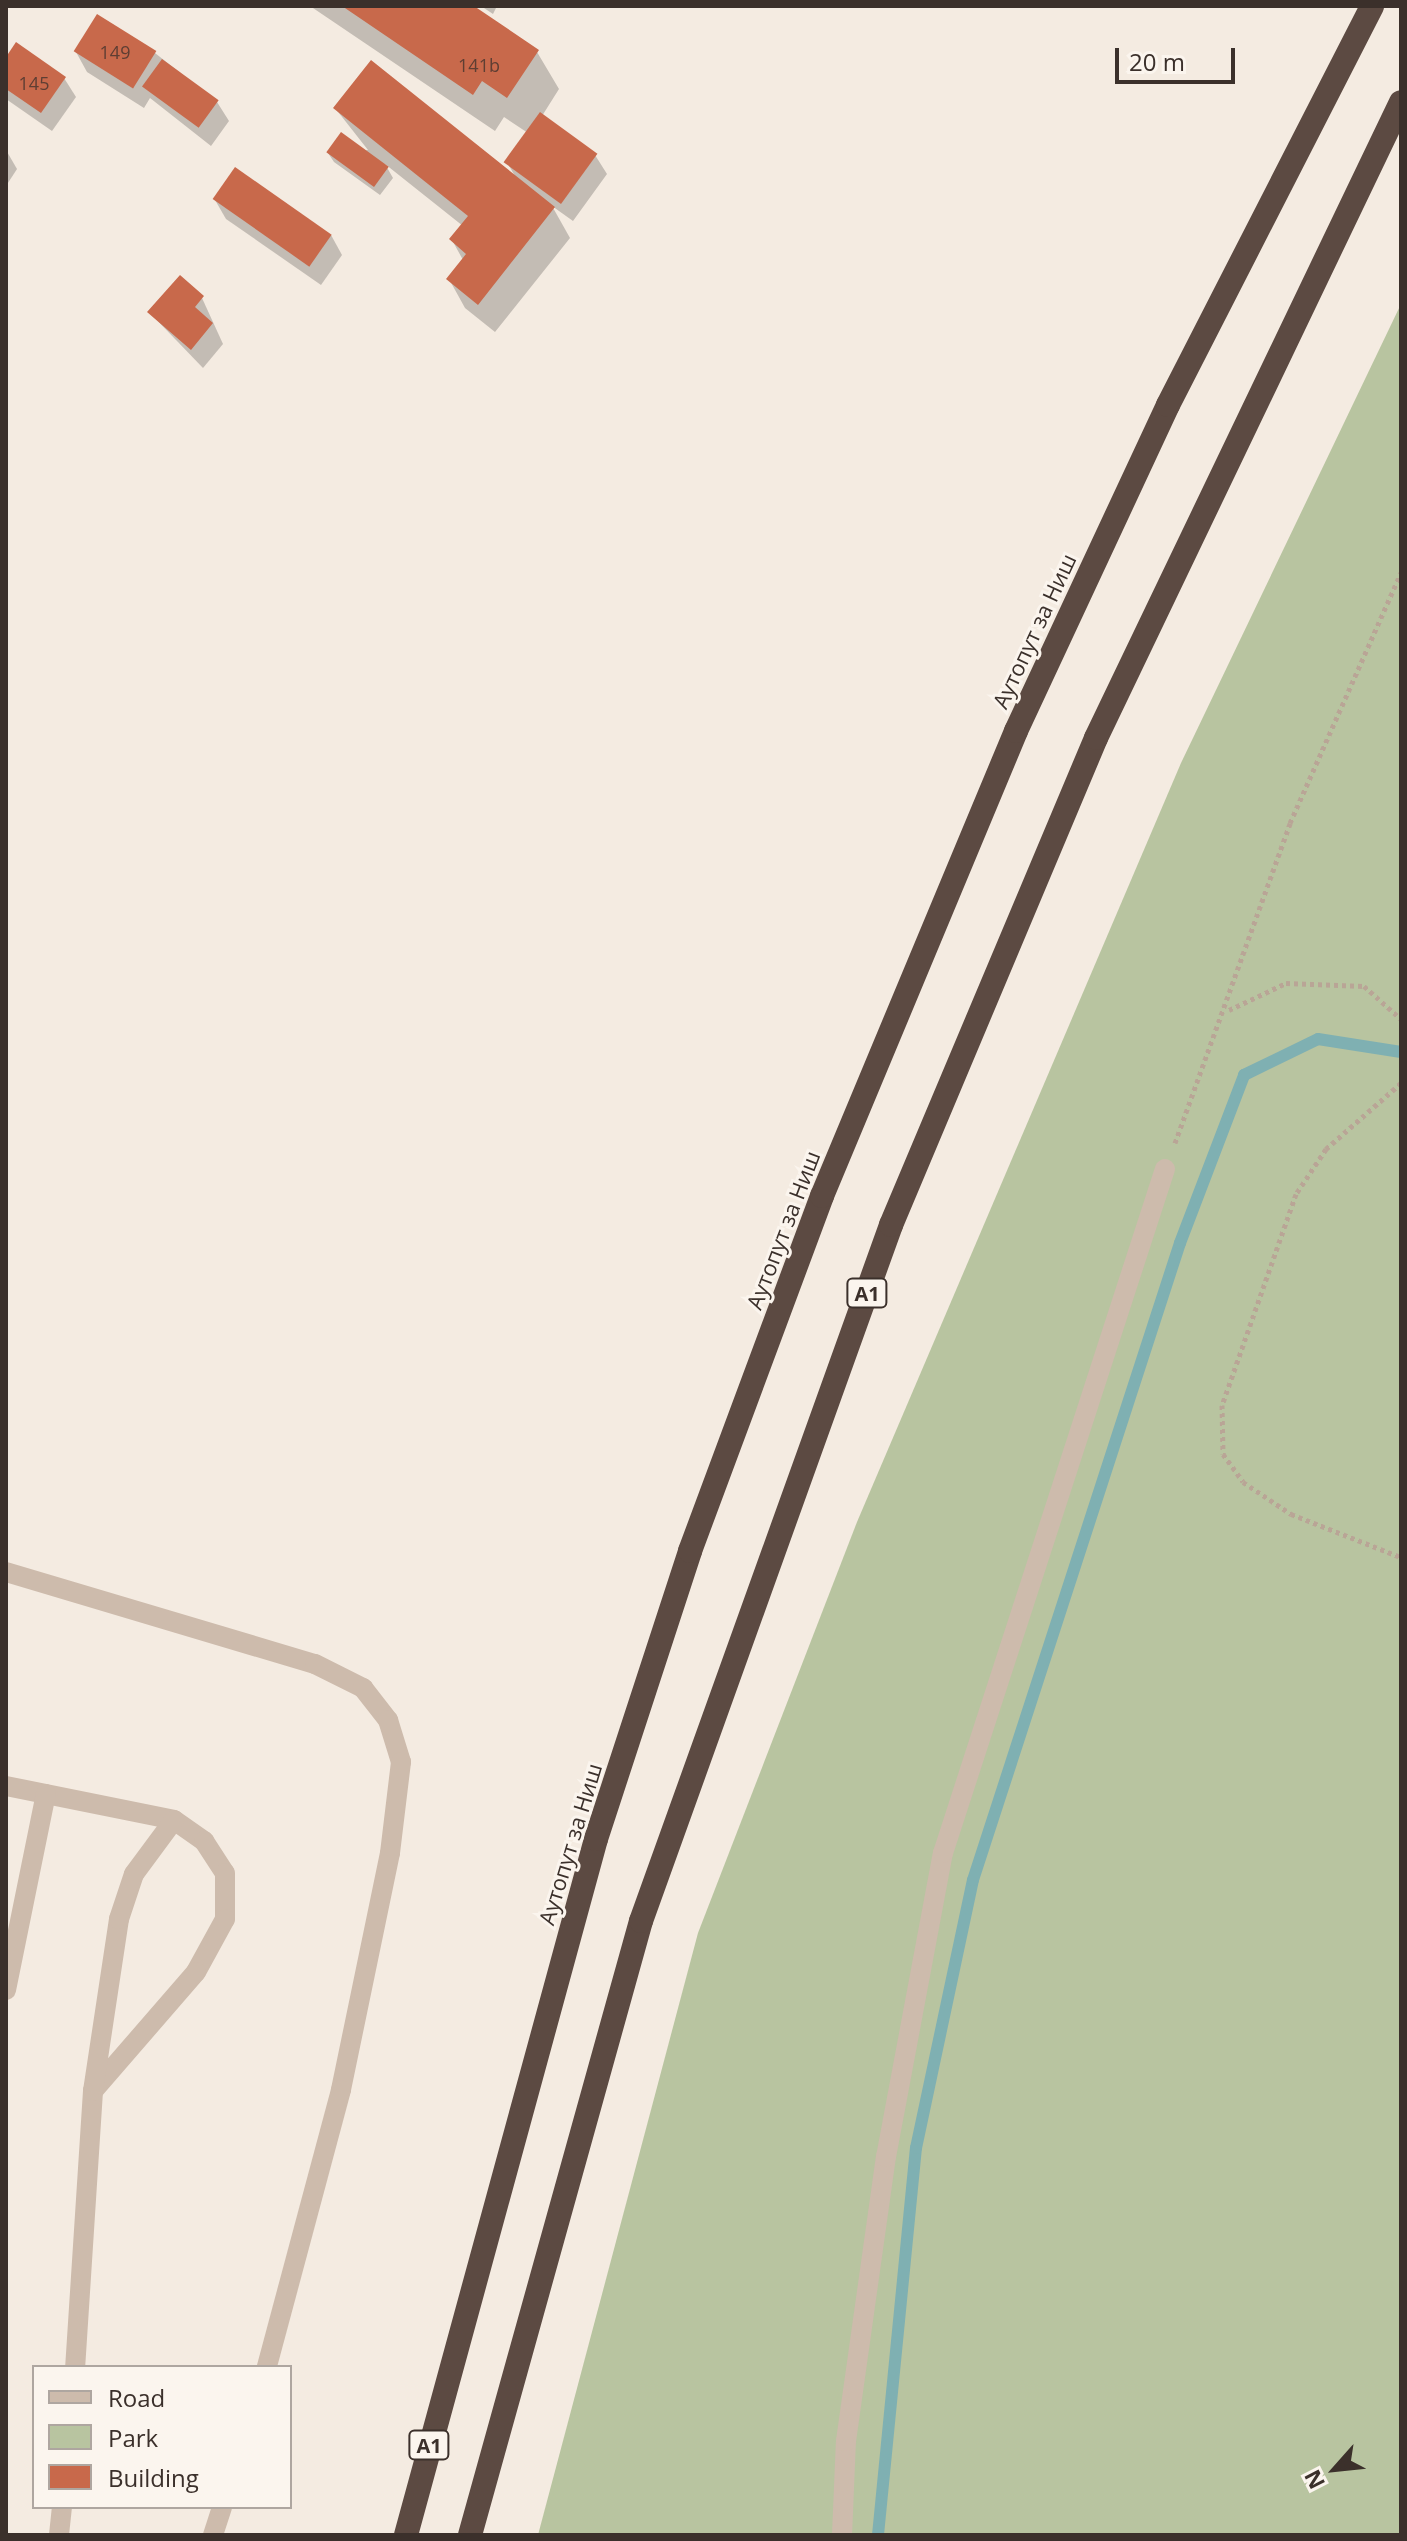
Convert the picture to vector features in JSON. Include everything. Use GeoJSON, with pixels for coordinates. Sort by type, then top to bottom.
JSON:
{"type":"FeatureCollection","features":[{"type":"Feature","properties":{"kind":"highway","name":"Аутопут за Ниш"},"geometry":{"type":"LineString","coordinates":[[406,2535],[596,1839],[690,1551],[822,1196],[1016,731],[1168,405],[1372,6]]}},
{"type":"Feature","properties":{"kind":"highway","name":"A1"},"geometry":{"type":"LineString","coordinates":[[470,2535],[641,1921],[891,1225],[1096,738],[1401,102]]}},
{"type":"Feature","properties":{"kind":"street"},"geometry":{"type":"LineString","coordinates":[[842,2535],[846,2441],[886,2157],[943,1853],[1165,1169]]}},
{"type":"Feature","properties":{"kind":"street"},"geometry":{"type":"LineString","coordinates":[[6,1572],[315,1664],[363,1688],[388,1720],[401,1762],[390,1853],[341,2090],[268,2365]]}},
{"type":"Feature","properties":{"kind":"street"},"geometry":{"type":"LineString","coordinates":[[6,1786],[174,1820],[204,1841],[225,1873],[225,1919],[196,1972],[93,2091]]}},
{"type":"Feature","properties":{"kind":"street"},"geometry":{"type":"LineString","coordinates":[[6,1990],[46,1794]]}},
{"type":"Feature","properties":{"kind":"street"},"geometry":{"type":"LineString","coordinates":[[75,2365],[93,2091],[119,1919],[134,1874],[174,1820]]}},
{"type":"Feature","properties":{"kind":"street"},"geometry":{"type":"LineString","coordinates":[[59,2535],[62,2509]]}},
{"type":"Feature","properties":{"kind":"street"},"geometry":{"type":"LineString","coordinates":[[213,2535],[221,2509]]}},
{"type":"Feature","properties":{"kind":"path"},"geometry":{"type":"LineString","coordinates":[[1165,1169],[1228,1010],[1290,823],[1401,572]]}},
{"type":"Feature","properties":{"kind":"path"},"geometry":{"type":"LineString","coordinates":[[1228,1010],[1286,983],[1364,986],[1401,1019]]}},
{"type":"Feature","properties":{"kind":"path"},"geometry":{"type":"LineString","coordinates":[[1401,1083],[1326,1149],[1296,1194],[1222,1405],[1223,1454],[1243,1482],[1291,1514],[1401,1557]]}},
{"type":"Feature","properties":{"kind":"green space"},"geometry":{"type":"Polygon","coordinates":[[[1401,304],[1401,2535],[538,2535],[698,1933],[857,1522],[1181,763],[1401,304]]]}},
{"type":"Feature","properties":{"kind":"building"},"geometry":{"type":"Polygon","coordinates":[[[342,6],[474,6],[539,50],[507,98],[482,81],[473,95],[342,6]]]}},
{"type":"Feature","properties":{"kind":"building"},"geometry":{"type":"Polygon","coordinates":[[[97,14],[156,51],[133,88],[74,51],[97,14]]]}},
{"type":"Feature","properties":{"kind":"building"},"geometry":{"type":"Polygon","coordinates":[[[16,42],[66,77],[41,113],[6,89],[6,57],[16,42]]]}},
{"type":"Feature","properties":{"kind":"building"},"geometry":{"type":"Polygon","coordinates":[[[162,59],[219,100],[199,128],[142,87],[162,59]]]}},
{"type":"Feature","properties":{"kind":"building"},"geometry":{"type":"Polygon","coordinates":[[[371,60],[555,207],[478,305],[446,279],[466,254],[449,239],[468,216],[333,108],[371,60]]]}},
{"type":"Feature","properties":{"kind":"building"},"geometry":{"type":"Polygon","coordinates":[[[540,112],[597,154],[561,204],[504,162],[540,112]]]}},
{"type":"Feature","properties":{"kind":"building"},"geometry":{"type":"Polygon","coordinates":[[[341,132],[389,167],[374,187],[326,152],[341,132]]]}},
{"type":"Feature","properties":{"kind":"building"},"geometry":{"type":"Polygon","coordinates":[[[235,167],[332,235],[309,267],[213,199],[235,167]]]}},
{"type":"Feature","properties":{"kind":"building"},"geometry":{"type":"Polygon","coordinates":[[[180,275],[204,296],[195,307],[213,323],[191,350],[147,312],[180,275]]]}},
{"type":"Feature","properties":{"kind":"waterway"},"geometry":{"type":"LineString","coordinates":[[878,2535],[916,2148],[973,1880],[1180,1243],[1244,1075],[1318,1039],[1401,1052]]}}]}
